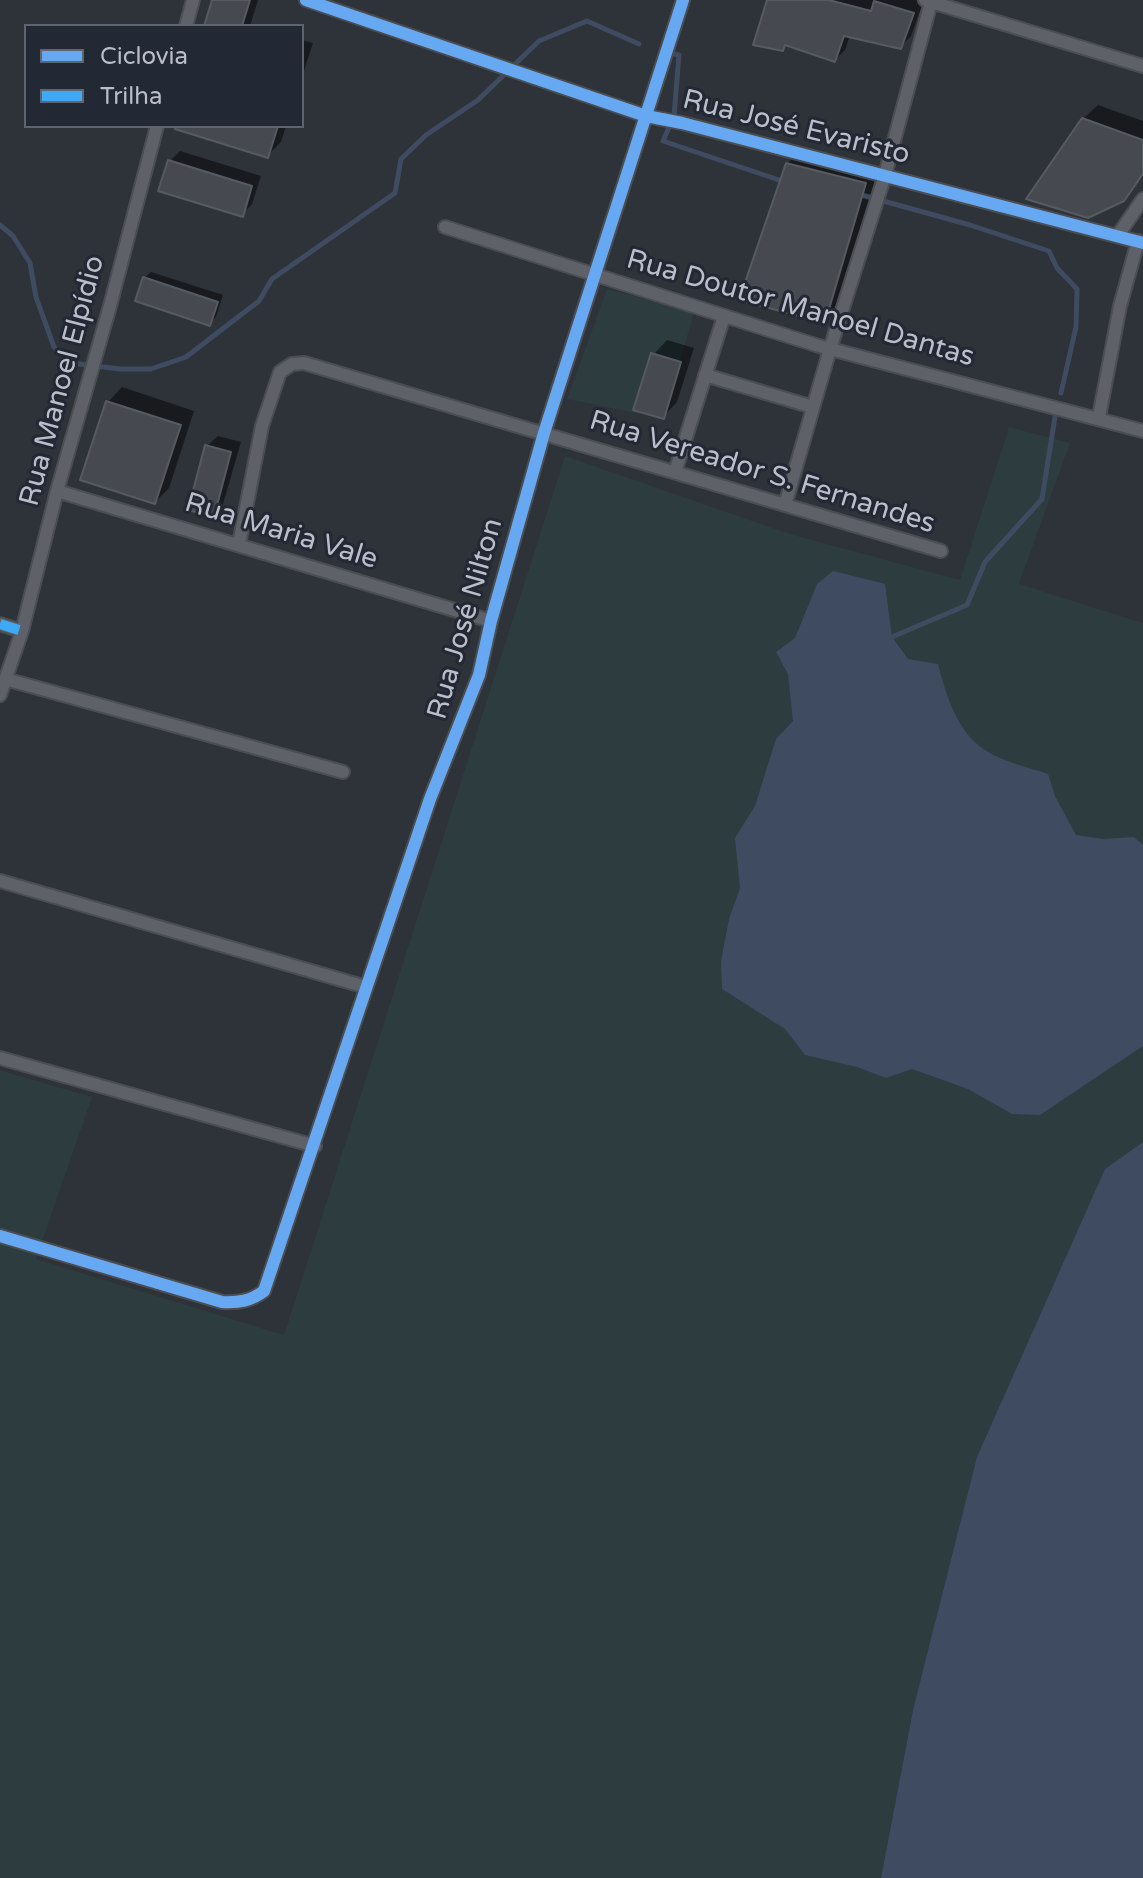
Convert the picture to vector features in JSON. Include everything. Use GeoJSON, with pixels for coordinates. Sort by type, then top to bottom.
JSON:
{"type":"FeatureCollection","features":[{"type":"Feature","properties":{"kind":"street"},"geometry":{"type":"LineString","coordinates":[[187,24],[193,0]]}},
{"type":"Feature","properties":{"kind":"street","name":"Rua José Evaristo"},"geometry":{"type":"LineString","coordinates":[[306,0],[646,116],[1140,242]]}},
{"type":"Feature","properties":{"kind":"street","name":"Rua José Nilton"},"geometry":{"type":"LineString","coordinates":[[0,1236],[222,1302],[237,1303],[257,1297],[264,1291],[430,799],[476,686],[544,433],[683,0]]}},
{"type":"Feature","properties":{"kind":"street"},"geometry":{"type":"LineString","coordinates":[[785,505],[885,175],[928,1],[1143,66]]}},
{"type":"Feature","properties":{"kind":"street","name":"Rua Manoel Elpídio"},"geometry":{"type":"LineString","coordinates":[[0,695],[22,631],[156,128]]}},
{"type":"Feature","properties":{"kind":"street"},"geometry":{"type":"LineString","coordinates":[[1118,235],[1143,199]]}},
{"type":"Feature","properties":{"kind":"street","name":"Rua Doutor Manoel Dantas"},"geometry":{"type":"LineString","coordinates":[[445,227],[830,349],[1143,431]]}},
{"type":"Feature","properties":{"kind":"street"},"geometry":{"type":"LineString","coordinates":[[1099,417],[1120,306],[1140,242]]}},
{"type":"Feature","properties":{"kind":"street"},"geometry":{"type":"LineString","coordinates":[[675,472],[724,316]]}},
{"type":"Feature","properties":{"kind":"street","name":"Rua Vereador S. Fernandes"},"geometry":{"type":"LineString","coordinates":[[239,544],[262,426],[280,372],[292,364],[304,363],[941,551]]}},
{"type":"Feature","properties":{"kind":"street"},"geometry":{"type":"LineString","coordinates":[[705,375],[813,407]]}},
{"type":"Feature","properties":{"kind":"street","name":"Rua Maria Vale"},"geometry":{"type":"LineString","coordinates":[[57,491],[491,621]]}},
{"type":"Feature","properties":{"kind":"street"},"geometry":{"type":"LineString","coordinates":[[0,624],[22,631]]}},
{"type":"Feature","properties":{"kind":"street"},"geometry":{"type":"LineString","coordinates":[[5,679],[343,772]]}},
{"type":"Feature","properties":{"kind":"street"},"geometry":{"type":"LineString","coordinates":[[0,881],[366,987]]}},
{"type":"Feature","properties":{"kind":"street"},"geometry":{"type":"LineString","coordinates":[[0,1058],[315,1146]]}},
{"type":"Feature","properties":{"kind":"shaded area"},"geometry":{"type":"Polygon","coordinates":[[[607,289],[694,312],[664,419],[567,399],[607,289]]]}},
{"type":"Feature","properties":{"kind":"shaded area"},"geometry":{"type":"Polygon","coordinates":[[[1009,427],[1070,443],[1019,584],[1143,623],[1143,1142],[1105,1169],[913,1710],[881,1878],[0,1878],[0,1070],[92,1097],[36,1259],[284,1335],[565,456],[790,534],[960,580],[1009,427]]]}},
{"type":"Feature","properties":{"kind":"water"},"geometry":{"type":"Polygon","coordinates":[[[833,571],[885,584],[892,637],[908,659],[938,664],[957,717],[969,736],[984,750],[1048,774],[1055,796],[1076,835],[1104,839],[1134,837],[1143,845],[1143,1046],[1040,1115],[1012,1114],[968,1089],[912,1069],[886,1078],[857,1067],[805,1055],[785,1029],[722,989],[721,961],[729,919],[740,888],[735,838],[755,806],[776,739],[793,721],[788,674],[776,652],[795,638],[817,584],[833,571]]]}},
{"type":"Feature","properties":{"kind":"water"},"geometry":{"type":"Polygon","coordinates":[[[1143,1142],[1143,1878],[881,1878],[913,1710],[977,1457],[1105,1169],[1143,1142]]]}},
{"type":"Feature","properties":{"kind":"building"},"geometry":{"type":"Polygon","coordinates":[[[212,0],[250,0],[243,24],[205,24],[212,0]]]}},
{"type":"Feature","properties":{"kind":"building"},"geometry":{"type":"Polygon","coordinates":[[[767,0],[829,0],[871,11],[874,1],[914,13],[901,49],[844,36],[835,62],[785,45],[783,51],[753,45],[767,0]]]}},
{"type":"Feature","properties":{"kind":"building"},"geometry":{"type":"Polygon","coordinates":[[[1082,118],[1143,140],[1143,174],[1124,201],[1088,218],[1026,199],[1082,118]]]}},
{"type":"Feature","properties":{"kind":"building"},"geometry":{"type":"Polygon","coordinates":[[[175,128],[277,128],[268,158],[175,128]]]}},
{"type":"Feature","properties":{"kind":"building"},"geometry":{"type":"Polygon","coordinates":[[[168,160],[252,186],[243,217],[158,191],[168,160]]]}},
{"type":"Feature","properties":{"kind":"building"},"geometry":{"type":"Polygon","coordinates":[[[786,163],[866,183],[825,323],[739,300],[786,163]]]}},
{"type":"Feature","properties":{"kind":"building"},"geometry":{"type":"Polygon","coordinates":[[[143,277],[218,302],[210,326],[135,301],[143,277]]]}},
{"type":"Feature","properties":{"kind":"building"},"geometry":{"type":"Polygon","coordinates":[[[651,353],[681,362],[664,419],[633,410],[651,353]]]}},
{"type":"Feature","properties":{"kind":"building"},"geometry":{"type":"Polygon","coordinates":[[[106,401],[181,425],[155,504],[80,480],[106,401]]]}},
{"type":"Feature","properties":{"kind":"building"},"geometry":{"type":"Polygon","coordinates":[[[205,445],[231,452],[214,517],[188,510],[205,445]]]}},
{"type":"Feature","properties":{"kind":"waterway"},"geometry":{"type":"LineString","coordinates":[[0,225],[13,236],[30,263],[36,297],[54,347],[70,363],[151,369],[186,357],[259,301],[272,279],[395,193],[401,159],[426,135],[478,100],[539,41],[587,21],[639,44]]}},
{"type":"Feature","properties":{"kind":"waterway"},"geometry":{"type":"LineString","coordinates":[[670,53],[679,55],[674,116],[663,141],[785,182]]}},
{"type":"Feature","properties":{"kind":"waterway"},"geometry":{"type":"LineString","coordinates":[[858,194],[1049,251],[1057,268],[1077,289],[1076,327],[1061,393]]}},
{"type":"Feature","properties":{"kind":"waterway"},"geometry":{"type":"LineString","coordinates":[[892,637],[967,605],[985,562],[1042,499],[1055,417]]}},
{"type":"Feature","properties":{"kind":"marked path"},"geometry":{"type":"LineString","coordinates":[[0,624],[22,631]]}},
{"type":"Feature","properties":{"kind":"cycle path"},"geometry":{"type":"LineString","coordinates":[[306,0],[646,116],[1143,243]]}},
{"type":"Feature","properties":{"kind":"cycle path"},"geometry":{"type":"LineString","coordinates":[[0,1236],[222,1302],[244,1301],[264,1291],[430,799],[479,675],[491,621],[544,433],[683,0]]}}]}
